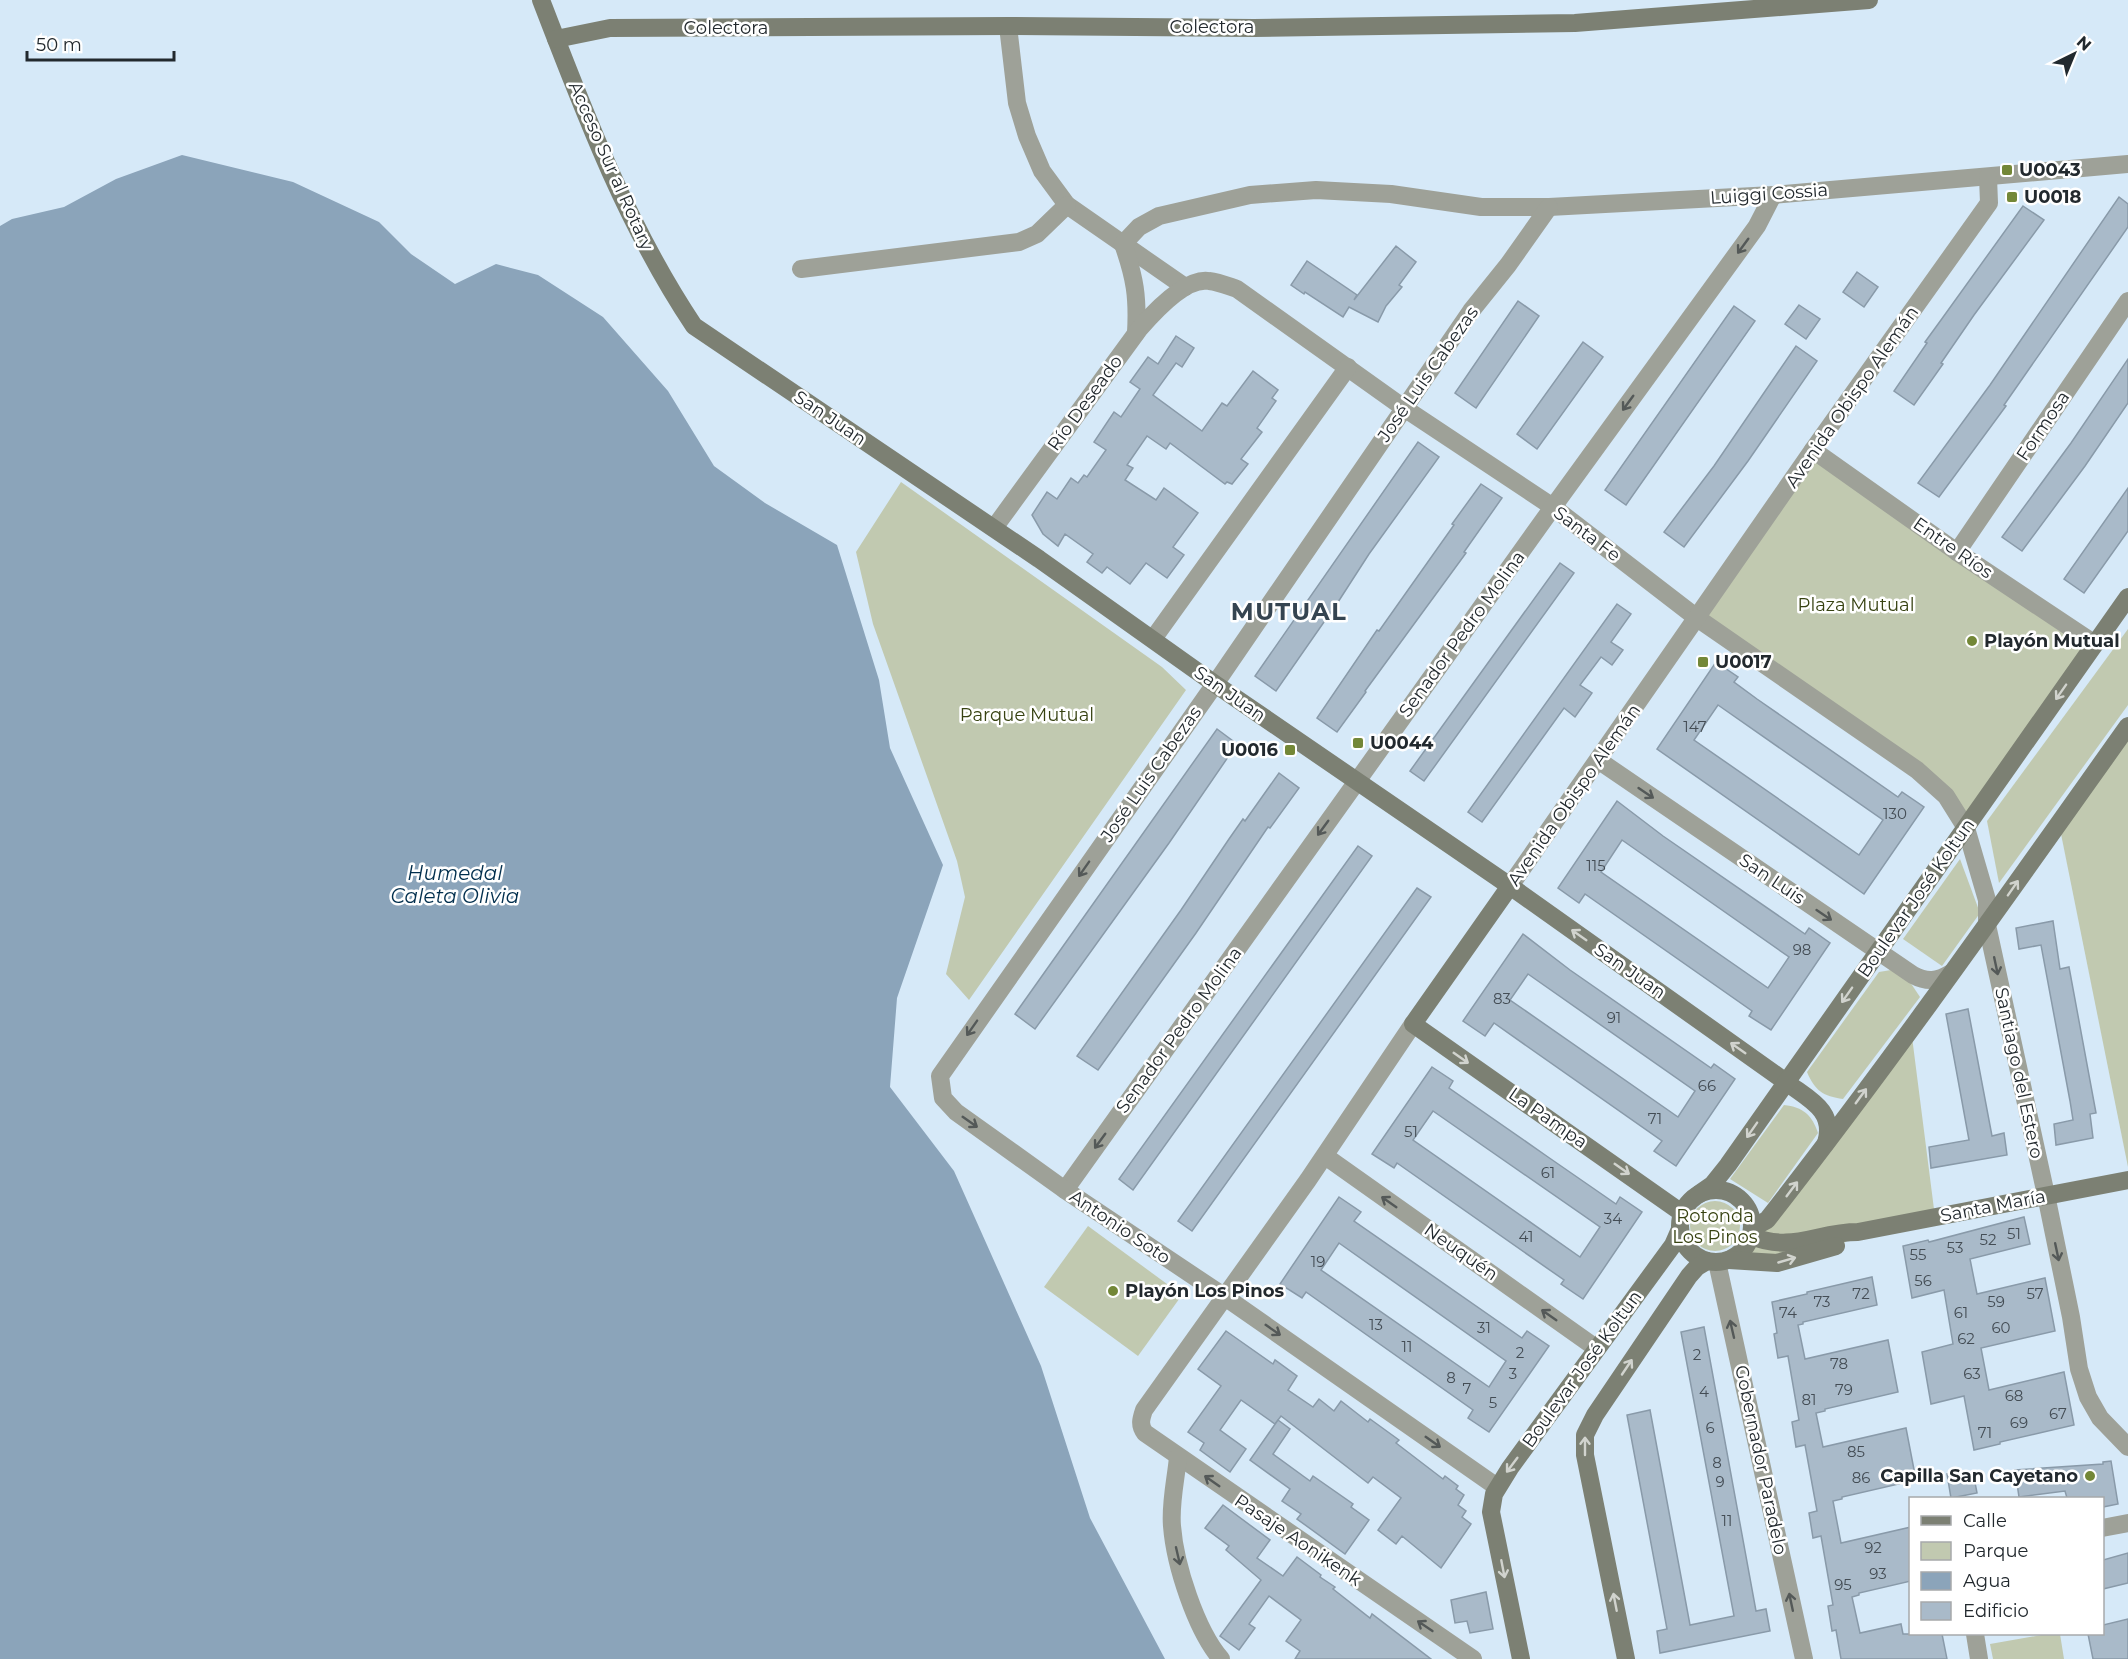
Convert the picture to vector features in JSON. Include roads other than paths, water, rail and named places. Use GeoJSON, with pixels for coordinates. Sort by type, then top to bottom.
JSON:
{"type":"FeatureCollection","features":[{"type":"Feature","properties":{"kind":"street","name":"Acceso Sur al Rotary"},"geometry":{"type":"LineString","coordinates":[[541,0],[600,146],[652,259],[694,326]]}},
{"type":"Feature","properties":{"kind":"street","name":"Colectora"},"geometry":{"type":"LineString","coordinates":[[556,39],[610,28],[1008,26],[1254,28],[1575,22],[1869,0]]}},
{"type":"Feature","properties":{"kind":"street"},"geometry":{"type":"LineString","coordinates":[[1008,26],[1017,103],[1027,136],[1042,171],[1067,205],[1185,287]]}},
{"type":"Feature","properties":{"kind":"street","name":"Luiggi Cossia"},"geometry":{"type":"LineString","coordinates":[[1123,244],[1139,227],[1159,216],[1250,195],[1316,190],[1391,194],[1481,207],[1549,207],[1773,195],[2128,164]]}},
{"type":"Feature","properties":{"kind":"street","name":"Avenida Obispo Alemán"},"geometry":{"type":"LineString","coordinates":[[1144,1410],[1325,1156],[1413,1024],[1813,450],[1989,203],[1988,177]]}},
{"type":"Feature","properties":{"kind":"street","name":"Senador Pedro Molina"},"geometry":{"type":"LineString","coordinates":[[1065,1190],[1357,780],[1757,226],[1773,195]]}},
{"type":"Feature","properties":{"kind":"street"},"geometry":{"type":"LineString","coordinates":[[801,269],[1019,242],[1037,234],[1067,205]]}},
{"type":"Feature","properties":{"kind":"street","name":"José Luis Cabezas"},"geometry":{"type":"LineString","coordinates":[[940,1076],[1215,684],[1471,311],[1549,207]]}},
{"type":"Feature","properties":{"kind":"street"},"geometry":{"type":"LineString","coordinates":[[1123,244],[1134,274],[1138,301],[1136,333]]}},
{"type":"Feature","properties":{"kind":"street","name":"Santa Fe"},"geometry":{"type":"LineString","coordinates":[[1185,287],[1207,280],[1237,289],[1404,408],[1553,507],[1697,618],[1917,770],[1946,796],[1966,828]]}},
{"type":"Feature","properties":{"kind":"street","name":"Río Deseado"},"geometry":{"type":"LineString","coordinates":[[994,528],[1136,333],[1158,306],[1185,287]]}},
{"type":"Feature","properties":{"kind":"street","name":"Formosa"},"geometry":{"type":"LineString","coordinates":[[1957,552],[2128,301]]}},
{"type":"Feature","properties":{"kind":"street","name":"San Juan"},"geometry":{"type":"LineString","coordinates":[[694,326],[994,528],[1215,684],[1510,886],[1786,1082],[1816,1104],[1824,1113],[1830,1131],[1826,1143]]}},
{"type":"Feature","properties":{"kind":"street"},"geometry":{"type":"LineString","coordinates":[[1153,639],[1348,367]]}},
{"type":"Feature","properties":{"kind":"street","name":"Entre Ríos"},"geometry":{"type":"LineString","coordinates":[[1813,450],[1957,552],[2095,644]]}},
{"type":"Feature","properties":{"kind":"street","name":"Boulevar José Koltun"},"geometry":{"type":"LineString","coordinates":[[1699,1194],[1712,1185],[1724,1170],[2128,597]]}},
{"type":"Feature","properties":{"kind":"street"},"geometry":{"type":"LineString","coordinates":[[1751,1232],[1767,1220],[1826,1143],[1987,925],[2128,726]]}},
{"type":"Feature","properties":{"kind":"street","name":"San Luis"},"geometry":{"type":"LineString","coordinates":[[1598,760],[1877,952],[1923,981],[1933,981],[1951,973]]}},
{"type":"Feature","properties":{"kind":"street","name":"Santiago del Estero"},"geometry":{"type":"LineString","coordinates":[[1966,828],[1987,900],[1987,925],[2046,1195],[2071,1317],[2079,1369],[2088,1397],[2100,1418],[2128,1447]]}},
{"type":"Feature","properties":{"kind":"street","name":"La Pampa"},"geometry":{"type":"LineString","coordinates":[[1413,1024],[1681,1221]]}},
{"type":"Feature","properties":{"kind":"street","name":"Antonio Soto"},"geometry":{"type":"LineString","coordinates":[[940,1076],[943,1098],[951,1108],[1065,1190],[1225,1297],[1497,1487]]}},
{"type":"Feature","properties":{"kind":"street","name":"Neuquén"},"geometry":{"type":"LineString","coordinates":[[1325,1156],[1596,1348]]}},
{"type":"Feature","properties":{"kind":"street","name":"Santa María"},"geometry":{"type":"LineString","coordinates":[[1751,1232],[1764,1242],[1784,1244],[1841,1232],[1858,1232],[2126,1179]]}},
{"type":"Feature","properties":{"kind":"street"},"geometry":{"type":"LineString","coordinates":[[1721,1190],[1732,1194],[1748,1209],[1751,1232],[1747,1245],[1738,1255],[1718,1261],[1697,1257],[1683,1242],[1681,1221],[1687,1205],[1699,1194],[1721,1190]]}},
{"type":"Feature","properties":{"kind":"street","name":"Boulevar José Koltun"},"geometry":{"type":"LineString","coordinates":[[1521,1659],[1491,1512],[1494,1494],[1596,1348],[1673,1245],[1681,1221]]}},
{"type":"Feature","properties":{"kind":"street","name":"Santa María"},"geometry":{"type":"LineString","coordinates":[[1718,1261],[1777,1263],[1844,1243],[1858,1232]]}},
{"type":"Feature","properties":{"kind":"street","name":"Boulevar José Koltun"},"geometry":{"type":"LineString","coordinates":[[1626,1659],[1585,1455],[1585,1435],[1594,1417],[1689,1276],[1698,1267],[1718,1261]]}},
{"type":"Feature","properties":{"kind":"street","name":"Gobernador Paradelo"},"geometry":{"type":"LineString","coordinates":[[1718,1261],[1804,1659]]}},
{"type":"Feature","properties":{"kind":"street","name":"Pasaje Aonikenk"},"geometry":{"type":"LineString","coordinates":[[1144,1410],[1140,1420],[1145,1433],[1473,1659]]}},
{"type":"Feature","properties":{"kind":"street"},"geometry":{"type":"LineString","coordinates":[[1178,1457],[1172,1528],[1182,1575],[1197,1620],[1210,1646],[1221,1659]]}},
{"type":"Feature","properties":{"kind":"street"},"geometry":{"type":"LineString","coordinates":[[2104,1528],[2128,1523]]}},
{"type":"Feature","properties":{"kind":"street"},"geometry":{"type":"LineString","coordinates":[[1975,1635],[1979,1659]]}},
{"type":"Feature","properties":{"kind":"water","name":"Humedal Caleta Olivia"},"geometry":{"type":"Polygon","coordinates":[[[182,155],[293,182],[379,222],[411,254],[455,284],[496,264],[538,275],[603,317],[668,391],[714,466],[765,503],[837,545],[879,680],[890,748],[943,865],[897,998],[890,1087],[954,1171],[1041,1366],[1090,1518],[1165,1659],[0,1659],[0,226],[12,219],[64,207],[116,179],[182,155]]]}},
{"type":"Feature","properties":{"kind":"place","name":"U0043"},"geometry":{"type":"Point","coordinates":[2007,170]}},
{"type":"Feature","properties":{"kind":"place","name":"U0018"},"geometry":{"type":"Point","coordinates":[2012,197]}},
{"type":"Feature","properties":{"kind":"place","name":"Playón Mutual"},"geometry":{"type":"Point","coordinates":[1972,641]}},
{"type":"Feature","properties":{"kind":"place","name":"U0017"},"geometry":{"type":"Point","coordinates":[1703,662]}},
{"type":"Feature","properties":{"kind":"place","name":"U0044"},"geometry":{"type":"Point","coordinates":[1358,743]}},
{"type":"Feature","properties":{"kind":"place","name":"U0016"},"geometry":{"type":"Point","coordinates":[1290,750]}},
{"type":"Feature","properties":{"kind":"place","name":"Playón Los Pinos"},"geometry":{"type":"Point","coordinates":[1113,1291]}},
{"type":"Feature","properties":{"kind":"place","name":"Capilla San Cayetano"},"geometry":{"type":"Point","coordinates":[2090,1476]}},
{"type":"Feature","properties":{"kind":"district","name":"MUTUAL"},"geometry":{"type":"Point","coordinates":[1289,612]}},
{"type":"Feature","properties":{"kind":"park label","name":"Plaza Mutual"},"geometry":{"type":"Point","coordinates":[1856,605]}},
{"type":"Feature","properties":{"kind":"park label","name":"Parque Mutual"},"geometry":{"type":"Point","coordinates":[1027,715]}},
{"type":"Feature","properties":{"kind":"park label","name":"Rotonda Los Pinos"},"geometry":{"type":"Point","coordinates":[1715,1226]}}]}
